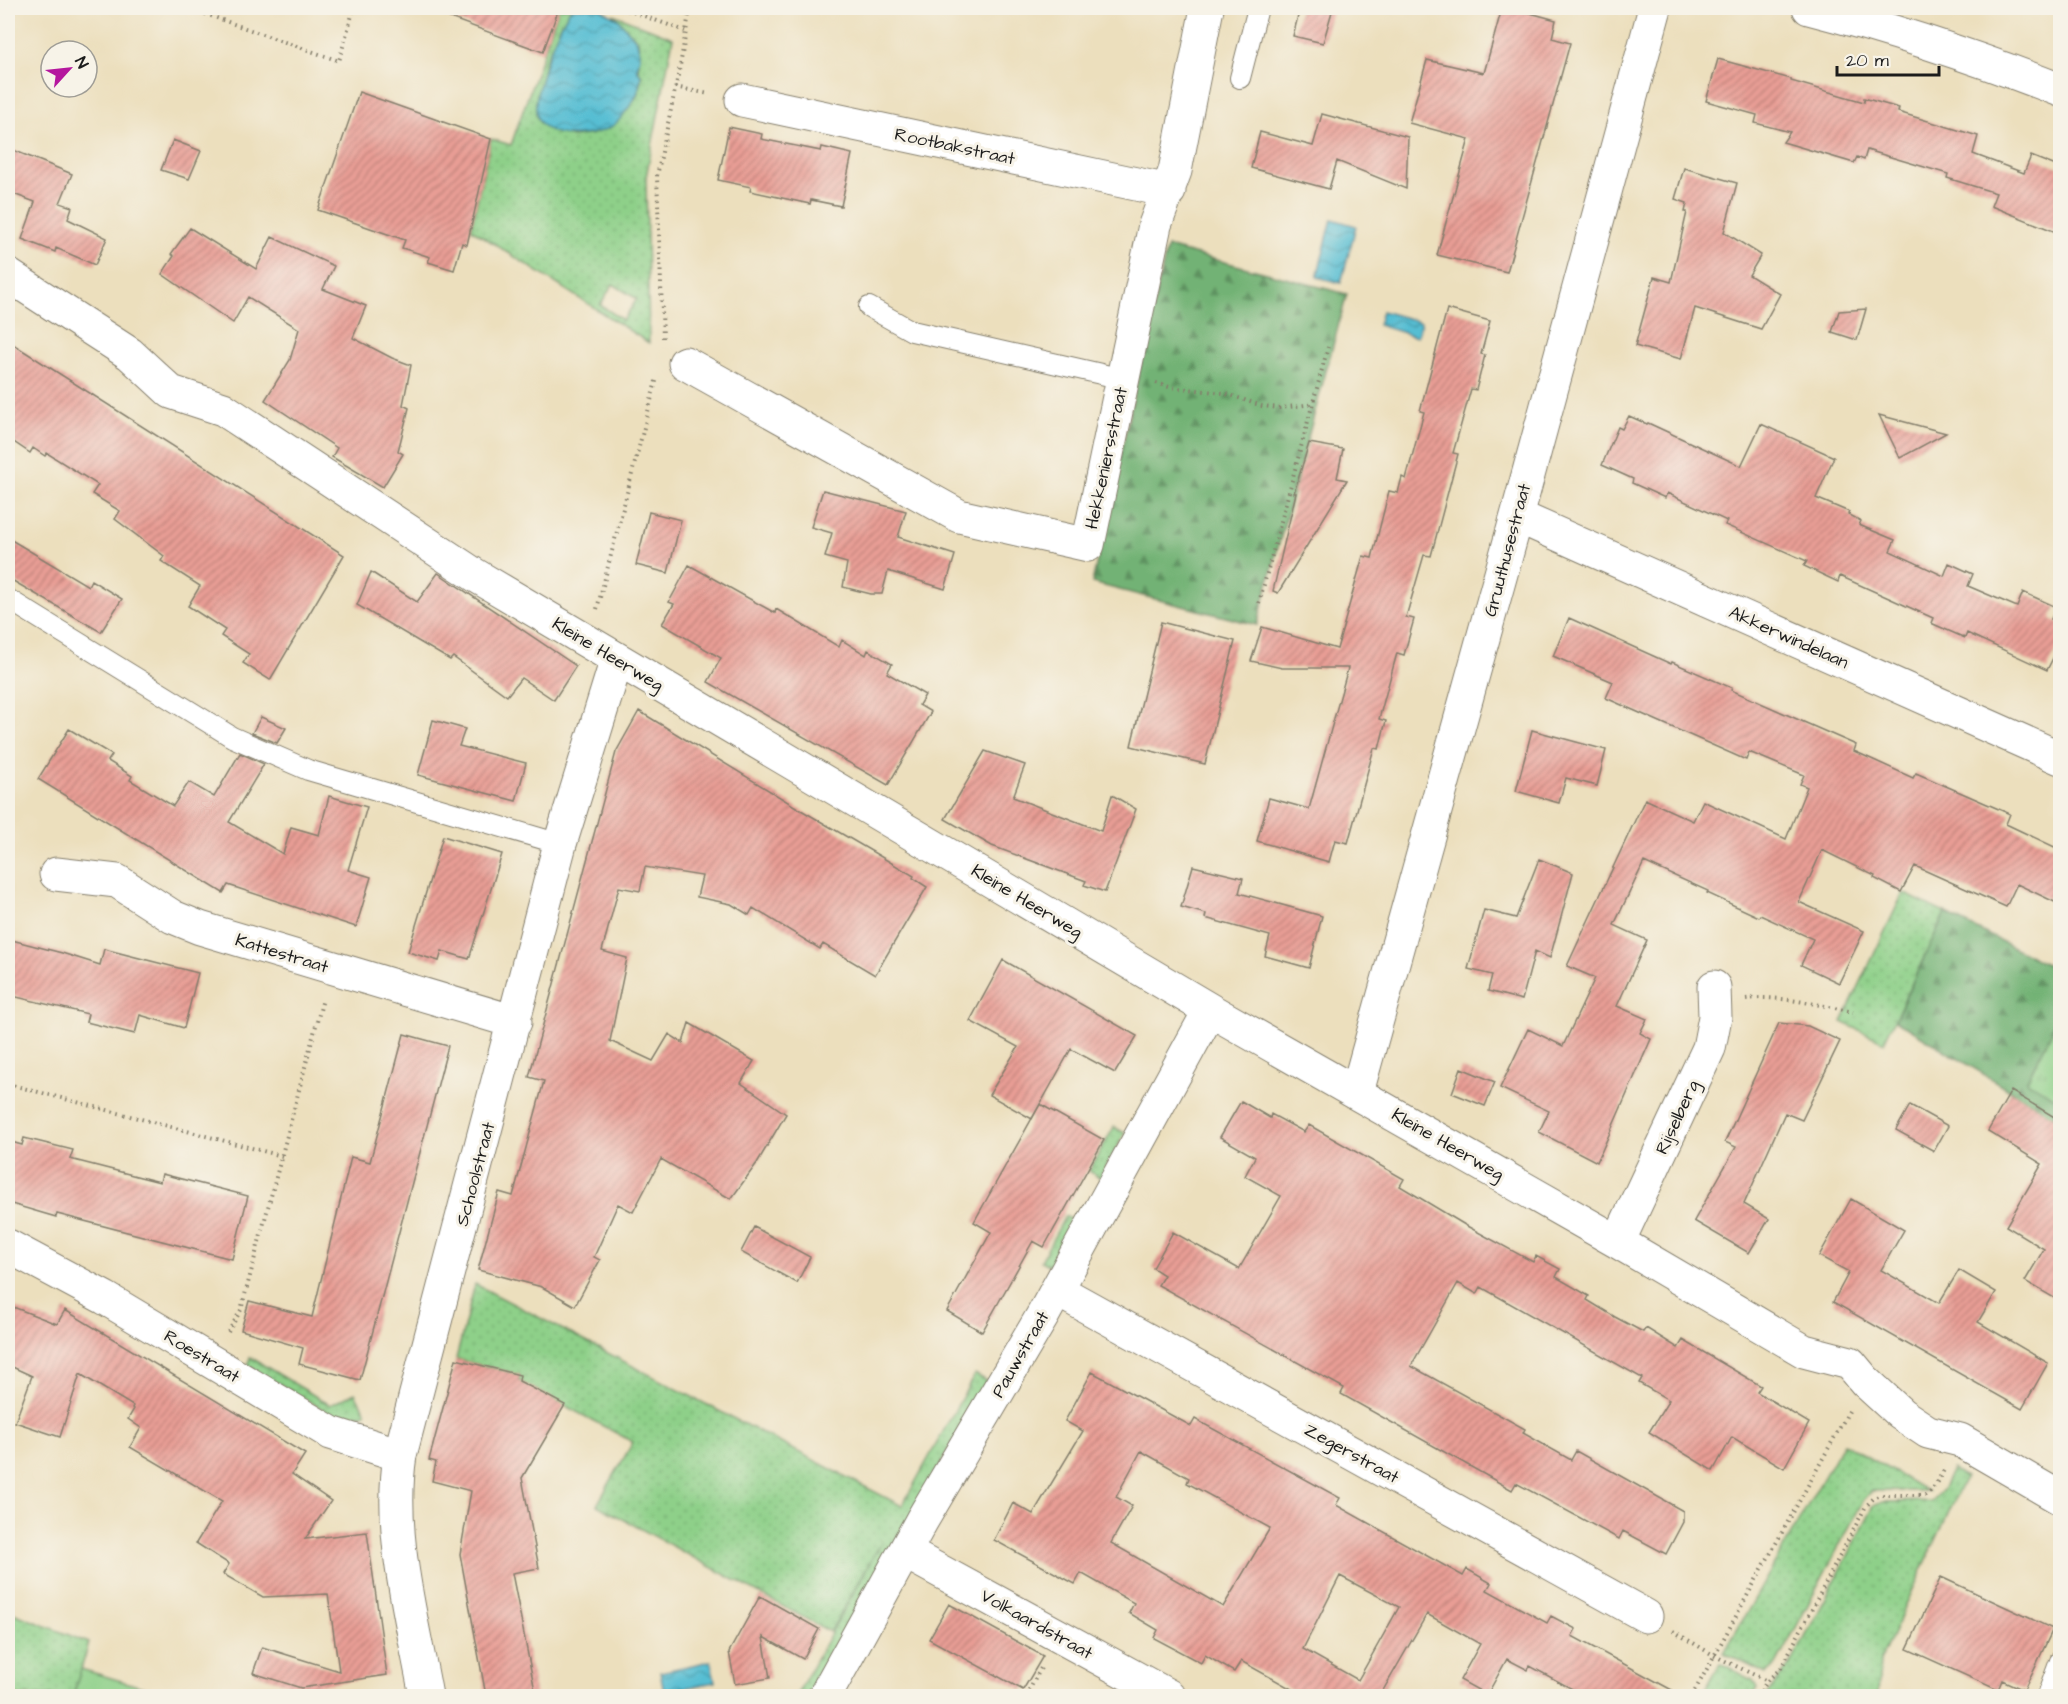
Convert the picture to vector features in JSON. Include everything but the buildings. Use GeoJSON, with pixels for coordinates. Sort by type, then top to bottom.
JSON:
{"type":"FeatureCollection","features":[{"type":"Feature","properties":{"kind":"street","name":"Hekkeniersstraat"},"geometry":{"type":"LineString","coordinates":[[669,358],[959,516],[1088,545],[1155,225],[1175,171],[1208,8]]}},
{"type":"Feature","properties":{"kind":"street","name":"Gruuthusestraat"},"geometry":{"type":"LineString","coordinates":[[1357,1092],[1655,8]]}},
{"type":"Feature","properties":{"kind":"street"},"geometry":{"type":"LineString","coordinates":[[1809,8],[1997,65],[2061,90]]}},
{"type":"Feature","properties":{"kind":"street","name":"Rootbakstraat"},"geometry":{"type":"LineString","coordinates":[[742,100],[1169,191]]}},
{"type":"Feature","properties":{"kind":"street","name":"Kleine Heerweg"},"geometry":{"type":"LineString","coordinates":[[8,275],[130,354],[171,392],[223,409],[475,575],[1210,1010],[1357,1092],[1804,1351],[1850,1363],[1865,1381],[1901,1413],[1929,1432],[1960,1440],[2061,1498]]}},
{"type":"Feature","properties":{"kind":"street","name":"Akkerwindelaan"},"geometry":{"type":"LineString","coordinates":[[1517,516],[2061,758]]}},
{"type":"Feature","properties":{"kind":"street","name":"Schoolstraat"},"geometry":{"type":"LineString","coordinates":[[426,1696],[398,1533],[396,1489],[400,1455],[561,844],[617,659]]}},
{"type":"Feature","properties":{"kind":"street","name":"Kattestraat"},"geometry":{"type":"LineString","coordinates":[[56,874],[117,881],[173,917],[200,928],[515,1022]]}},
{"type":"Feature","properties":{"kind":"street","name":"Rijselberg"},"geometry":{"type":"LineString","coordinates":[[1618,1242],[1709,1048],[1715,1017],[1715,995]]}},
{"type":"Feature","properties":{"kind":"street","name":"Pauwstraat"},"geometry":{"type":"LineString","coordinates":[[825,1696],[905,1552],[1057,1290],[1210,1010]]}},
{"type":"Feature","properties":{"kind":"street","name":"Roestraat"},"geometry":{"type":"LineString","coordinates":[[8,1246],[105,1298],[331,1432],[400,1455]]}},
{"type":"Feature","properties":{"kind":"street","name":"Zegerstraat"},"geometry":{"type":"LineString","coordinates":[[1057,1290],[1646,1616]]}},
{"type":"Feature","properties":{"kind":"street","name":"Volkaardstraat"},"geometry":{"type":"LineString","coordinates":[[905,1552],[1169,1696]]}},
{"type":"Feature","properties":{"kind":"lane"},"geometry":{"type":"LineString","coordinates":[[1240,78],[1258,8]]}},
{"type":"Feature","properties":{"kind":"lane"},"geometry":{"type":"LineString","coordinates":[[869,307],[912,331],[1123,379]]}},
{"type":"Feature","properties":{"kind":"lane"},"geometry":{"type":"LineString","coordinates":[[8,599],[232,737],[308,770],[561,844]]}},
{"type":"Feature","properties":{"kind":"lane"},"geometry":{"type":"LineString","coordinates":[[2047,1696],[2061,1662]]}},
{"type":"Feature","properties":{"kind":"path"},"geometry":{"type":"LineString","coordinates":[[188,8],[339,61],[354,8]]}},
{"type":"Feature","properties":{"kind":"path"},"geometry":{"type":"LineString","coordinates":[[622,8],[685,31]]}},
{"type":"Feature","properties":{"kind":"path"},"geometry":{"type":"LineString","coordinates":[[587,641],[669,358],[657,176],[690,8]]}},
{"type":"Feature","properties":{"kind":"path"},"geometry":{"type":"LineString","coordinates":[[1259,603],[1328,347]]}},
{"type":"Feature","properties":{"kind":"path"},"geometry":{"type":"LineString","coordinates":[[1123,379],[1151,381],[1169,387],[1224,393],[1262,406],[1279,408],[1314,404]]}},
{"type":"Feature","properties":{"kind":"path"},"geometry":{"type":"LineString","coordinates":[[211,1361],[241,1310],[332,967]]}},
{"type":"Feature","properties":{"kind":"path"},"geometry":{"type":"LineString","coordinates":[[1715,995],[1822,1005],[1853,1012]]}},
{"type":"Feature","properties":{"kind":"path"},"geometry":{"type":"LineString","coordinates":[[8,1084],[282,1156]]}},
{"type":"Feature","properties":{"kind":"path"},"geometry":{"type":"LineString","coordinates":[[1692,1696],[1865,1381]]}},
{"type":"Feature","properties":{"kind":"path"},"geometry":{"type":"LineString","coordinates":[[1758,1696],[1767,1682],[1781,1668],[1866,1506],[1881,1495],[1925,1496],[1932,1490],[1960,1440]]}},
{"type":"Feature","properties":{"kind":"path"},"geometry":{"type":"LineString","coordinates":[[1646,1616],[1715,1656],[1767,1682]]}},
{"type":"Feature","properties":{"kind":"green space"},"geometry":{"type":"Polygon","coordinates":[[[559,8],[571,8],[546,59],[536,102],[536,114],[540,123],[554,132],[573,137],[593,134],[614,125],[637,96],[642,76],[638,69],[640,56],[638,41],[613,14],[673,38],[646,177],[649,343],[471,229],[491,139],[511,145],[559,8]],[[613,284],[600,305],[623,320],[637,299],[613,284]]]}},
{"type":"Feature","properties":{"kind":"green space"},"geometry":{"type":"Polygon","coordinates":[[[1167,247],[1347,294],[1257,625],[1092,583],[1167,247]]]}},
{"type":"Feature","properties":{"kind":"green space"},"geometry":{"type":"Polygon","coordinates":[[[1903,893],[1945,913],[1884,1042],[1842,1022],[1903,893]]]}},
{"type":"Feature","properties":{"kind":"green space"},"geometry":{"type":"Polygon","coordinates":[[[1945,913],[2060,971],[2060,1016],[2027,1080],[2060,1101],[2060,1121],[1895,1020],[1945,913]]]}},
{"type":"Feature","properties":{"kind":"green space"},"geometry":{"type":"Polygon","coordinates":[[[2060,1016],[2060,1101],[2027,1081],[2060,1016]]]}},
{"type":"Feature","properties":{"kind":"green space"},"geometry":{"type":"Polygon","coordinates":[[[1114,1127],[1125,1133],[1100,1178],[1089,1171],[1114,1127]]]}},
{"type":"Feature","properties":{"kind":"green space"},"geometry":{"type":"Polygon","coordinates":[[[1065,1216],[1076,1222],[1051,1267],[1041,1261],[1065,1216]]]}},
{"type":"Feature","properties":{"kind":"green space"},"geometry":{"type":"Polygon","coordinates":[[[475,1284],[902,1506],[975,1374],[987,1381],[811,1696],[796,1696],[882,1541],[830,1632],[597,1505],[633,1442],[519,1381],[520,1375],[456,1359],[475,1284]]]}},
{"type":"Feature","properties":{"kind":"green space"},"geometry":{"type":"Polygon","coordinates":[[[250,1357],[330,1405],[355,1393],[366,1413],[343,1421],[248,1366],[250,1357]]]}},
{"type":"Feature","properties":{"kind":"green space"},"geometry":{"type":"Polygon","coordinates":[[[1843,1443],[1927,1491],[1872,1491],[1863,1501],[1776,1665],[1766,1674],[1724,1653],[1843,1443]]]}},
{"type":"Feature","properties":{"kind":"green space"},"geometry":{"type":"Polygon","coordinates":[[[1952,1469],[1965,1477],[1880,1661],[1878,1696],[1766,1696],[1793,1660],[1874,1506],[1882,1502],[1931,1501],[1942,1490],[1952,1469]]]}},
{"type":"Feature","properties":{"kind":"green space"},"geometry":{"type":"Polygon","coordinates":[[[8,1611],[89,1643],[73,1696],[8,1696],[8,1611]]]}},
{"type":"Feature","properties":{"kind":"green space"},"geometry":{"type":"Polygon","coordinates":[[[1720,1663],[1753,1680],[1757,1688],[1752,1696],[1702,1696],[1720,1663]]]}},
{"type":"Feature","properties":{"kind":"green space"},"geometry":{"type":"Polygon","coordinates":[[[81,1669],[172,1696],[73,1696],[81,1669]]]}},
{"type":"Feature","properties":{"kind":"water"},"geometry":{"type":"Polygon","coordinates":[[[572,8],[599,8],[618,19],[637,41],[640,56],[637,69],[641,76],[639,88],[628,109],[615,124],[607,129],[583,135],[558,133],[548,129],[540,122],[536,112],[537,95],[547,60],[572,8]]]}},
{"type":"Feature","properties":{"kind":"water"},"geometry":{"type":"Polygon","coordinates":[[[1332,219],[1356,226],[1341,283],[1317,277],[1332,219]]]}},
{"type":"Feature","properties":{"kind":"water"},"geometry":{"type":"Polygon","coordinates":[[[1382,311],[1421,322],[1417,337],[1378,325],[1382,311]]]}},
{"type":"Feature","properties":{"kind":"water"},"geometry":{"type":"Polygon","coordinates":[[[711,1661],[715,1682],[664,1692],[660,1672],[711,1661]]]}}]}
